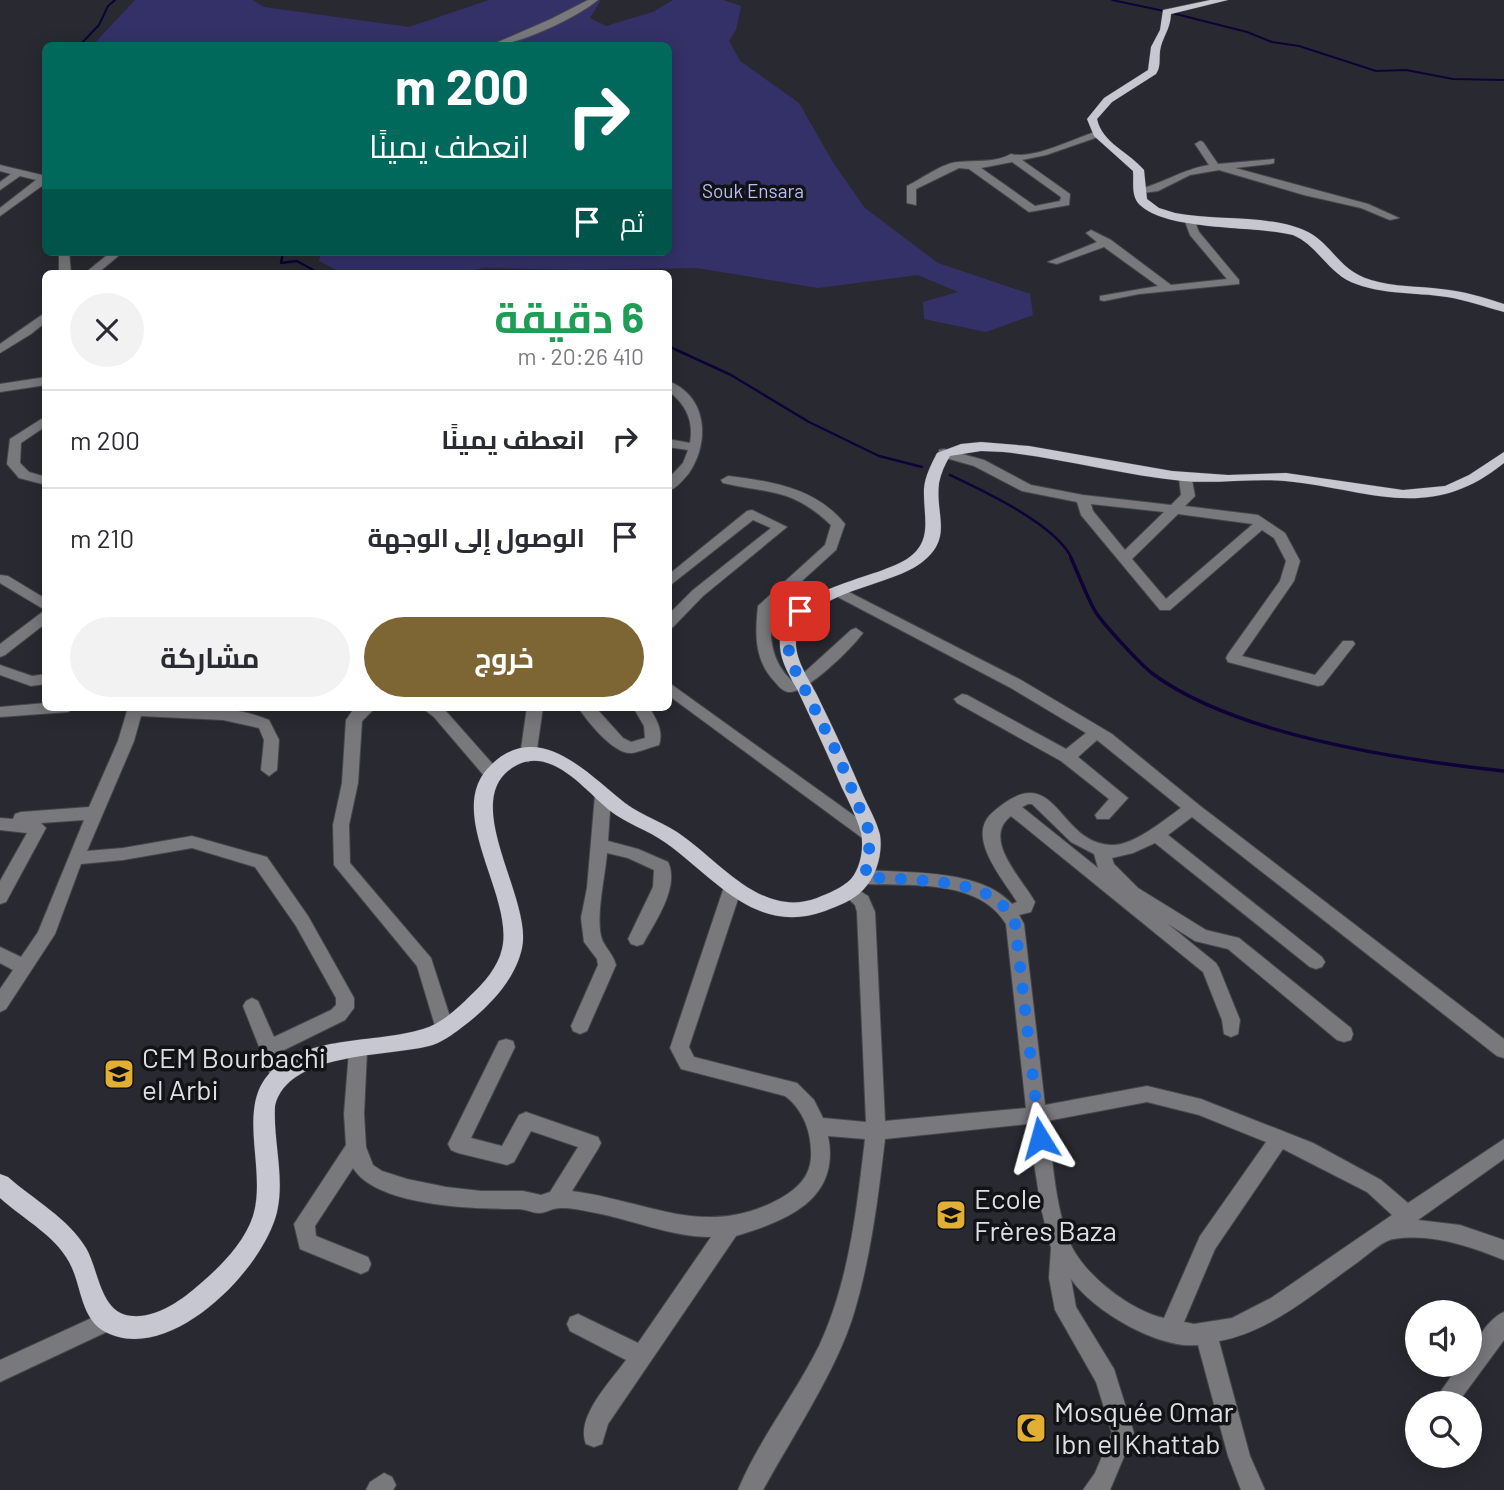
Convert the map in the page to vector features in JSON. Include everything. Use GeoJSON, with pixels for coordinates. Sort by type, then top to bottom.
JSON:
{"type":"FeatureCollection","features":[{"type":"Feature","properties":{"kind":"main road"},"geometry":{"type":"LineString","coordinates":[[1223,0],[1197,3],[1168,12],[1165,30],[1156,47],[1155,67],[1147,77],[1123,90],[1094,113],[1092,125],[1098,134],[1138,170],[1142,200],[1152,208],[1189,219],[1291,230],[1318,243],[1328,260],[1338,269],[1371,285],[1456,295],[1504,308]]}},
{"type":"Feature","properties":{"kind":"main road"},"geometry":{"type":"LineString","coordinates":[[0,1184],[67,1239],[82,1261],[94,1299],[107,1321],[127,1330],[156,1326],[192,1306],[221,1280],[246,1250],[262,1223],[269,1192],[264,1106],[279,1076],[293,1065],[310,1058],[413,1042],[445,1029],[472,1008],[499,977],[511,956],[515,936],[489,845],[484,812],[486,787],[492,774],[500,766],[528,756],[555,757],[571,765],[621,810],[677,842],[732,890],[766,905],[797,910],[822,905],[850,892],[865,877],[871,836],[837,753],[791,662],[787,641],[791,623],[800,611],[895,570],[924,554],[935,533],[932,487],[936,469],[944,453],[964,447],[1000,448],[1186,478],[1286,477],[1367,491],[1430,493],[1468,482],[1504,456]]}},
{"type":"Feature","properties":{"kind":"street"},"geometry":{"type":"LineString","coordinates":[[503,42],[554,21],[594,0]]}},
{"type":"Feature","properties":{"kind":"street"},"geometry":{"type":"LineString","coordinates":[[912,203],[911,188],[957,164],[978,166],[1043,153],[1098,134]]}},
{"type":"Feature","properties":{"kind":"street"},"geometry":{"type":"LineString","coordinates":[[1200,144],[1219,168],[1308,194],[1364,206],[1394,218]]}},
{"type":"Feature","properties":{"kind":"street"},"geometry":{"type":"LineString","coordinates":[[969,164],[1034,210],[1065,203],[1066,196],[1011,158]]}},
{"type":"Feature","properties":{"kind":"street"},"geometry":{"type":"LineString","coordinates":[[1139,192],[1154,191],[1192,171],[1270,161]]}},
{"type":"Feature","properties":{"kind":"street"},"geometry":{"type":"LineString","coordinates":[[0,168],[42,179]]}},
{"type":"Feature","properties":{"kind":"street"},"geometry":{"type":"LineString","coordinates":[[0,187],[18,173]]}},
{"type":"Feature","properties":{"kind":"street"},"geometry":{"type":"LineString","coordinates":[[0,214],[42,182]]}},
{"type":"Feature","properties":{"kind":"street"},"geometry":{"type":"LineString","coordinates":[[1104,298],[1235,282],[1194,233],[1189,219]]}},
{"type":"Feature","properties":{"kind":"street"},"geometry":{"type":"LineString","coordinates":[[1091,233],[1170,289]]}},
{"type":"Feature","properties":{"kind":"street"},"geometry":{"type":"LineString","coordinates":[[1053,262],[1107,242]]}},
{"type":"Feature","properties":{"kind":"street"},"geometry":{"type":"LineString","coordinates":[[95,270],[113,256]]}},
{"type":"Feature","properties":{"kind":"street"},"geometry":{"type":"LineString","coordinates":[[0,349],[42,318]]}},
{"type":"Feature","properties":{"kind":"street"},"geometry":{"type":"LineString","coordinates":[[0,333],[21,336]]}},
{"type":"Feature","properties":{"kind":"street"},"geometry":{"type":"LineString","coordinates":[[0,388],[42,382]]}},
{"type":"Feature","properties":{"kind":"street"},"geometry":{"type":"LineString","coordinates":[[672,387],[684,396],[698,421],[696,454],[683,476],[672,484]]}},
{"type":"Feature","properties":{"kind":"street"},"geometry":{"type":"LineString","coordinates":[[42,422],[16,442],[13,464],[24,475],[42,480]]}},
{"type":"Feature","properties":{"kind":"street"},"geometry":{"type":"LineString","coordinates":[[672,444],[696,448]]}},
{"type":"Feature","properties":{"kind":"street"},"geometry":{"type":"LineString","coordinates":[[944,453],[979,464],[1027,488],[1083,499],[1253,518],[1280,536],[1293,561],[1287,581],[1233,658],[1318,681],[1348,644]]}},
{"type":"Feature","properties":{"kind":"street"},"geometry":{"type":"LineString","coordinates":[[1125,558],[1188,496],[1186,478]]}},
{"type":"Feature","properties":{"kind":"street"},"geometry":{"type":"LineString","coordinates":[[728,480],[766,483],[790,489],[820,505],[838,523],[831,547],[765,606],[761,642],[775,675],[789,687],[802,683],[856,633]]}},
{"type":"Feature","properties":{"kind":"street"},"geometry":{"type":"LineString","coordinates":[[1083,499],[1086,512],[1165,607],[1261,524]]}},
{"type":"Feature","properties":{"kind":"street"},"geometry":{"type":"LineString","coordinates":[[672,580],[752,514],[780,527],[672,615]]}},
{"type":"Feature","properties":{"kind":"street"},"geometry":{"type":"LineString","coordinates":[[3,579],[42,603]]}},
{"type":"Feature","properties":{"kind":"street"},"geometry":{"type":"LineString","coordinates":[[839,593],[1016,684],[1097,732],[1504,1050]]}},
{"type":"Feature","properties":{"kind":"street"},"geometry":{"type":"LineString","coordinates":[[0,652],[42,618]]}},
{"type":"Feature","properties":{"kind":"street"},"geometry":{"type":"LineString","coordinates":[[0,670],[31,681],[42,680]]}},
{"type":"Feature","properties":{"kind":"street"},"geometry":{"type":"LineString","coordinates":[[672,690],[871,836]]}},
{"type":"Feature","properties":{"kind":"street"},"geometry":{"type":"LineString","coordinates":[[962,699],[1067,757],[1121,798],[1103,815]]}},
{"type":"Feature","properties":{"kind":"street"},"geometry":{"type":"LineString","coordinates":[[0,712],[42,709]]}},
{"type":"Feature","properties":{"kind":"street"},"geometry":{"type":"LineString","coordinates":[[0,1004],[46,934],[75,858],[126,741],[134,711]]}},
{"type":"Feature","properties":{"kind":"street"},"geometry":{"type":"LineString","coordinates":[[163,711],[250,719],[264,724],[272,736],[269,771]]}},
{"type":"Feature","properties":{"kind":"street"},"geometry":{"type":"LineString","coordinates":[[361,711],[354,720],[349,783],[341,825],[342,865],[425,963],[445,1029]]}},
{"type":"Feature","properties":{"kind":"street"},"geometry":{"type":"LineString","coordinates":[[436,711],[492,774]]}},
{"type":"Feature","properties":{"kind":"street"},"geometry":{"type":"LineString","coordinates":[[528,756],[534,711]]}},
{"type":"Feature","properties":{"kind":"street"},"geometry":{"type":"LineString","coordinates":[[590,711],[617,742],[630,748],[653,741],[652,726],[643,711]]}},
{"type":"Feature","properties":{"kind":"street"},"geometry":{"type":"LineString","coordinates":[[1067,757],[1097,732]]}},
{"type":"Feature","properties":{"kind":"street"},"geometry":{"type":"LineString","coordinates":[[580,1026],[607,965],[606,956],[593,942],[590,918],[596,888],[604,795]]}},
{"type":"Feature","properties":{"kind":"street"},"geometry":{"type":"LineString","coordinates":[[1009,912],[1025,907],[1026,902],[991,843],[990,828],[993,821],[1023,799],[1037,799],[1073,834],[1101,851],[1114,853],[1128,849],[1193,809]]}},
{"type":"Feature","properties":{"kind":"street"},"geometry":{"type":"LineString","coordinates":[[1011,807],[1210,968],[1231,1020],[1231,1029]]}},
{"type":"Feature","properties":{"kind":"street"},"geometry":{"type":"LineString","coordinates":[[0,822],[95,813]]}},
{"type":"Feature","properties":{"kind":"street"},"geometry":{"type":"LineString","coordinates":[[0,822],[38,828],[0,897]]}},
{"type":"Feature","properties":{"kind":"street"},"geometry":{"type":"LineString","coordinates":[[1154,833],[1316,962]]}},
{"type":"Feature","properties":{"kind":"street"},"geometry":{"type":"LineString","coordinates":[[75,858],[123,854],[192,842],[261,862],[302,921],[345,998],[345,1008],[338,1015],[268,1049]]}},
{"type":"Feature","properties":{"kind":"street"},"geometry":{"type":"LineString","coordinates":[[600,845],[632,853],[662,867],[662,887],[637,939]]}},
{"type":"Feature","properties":{"kind":"street"},"geometry":{"type":"LineString","coordinates":[[1101,851],[1106,867],[1132,893],[1201,936],[1233,943],[1344,1034]]}},
{"type":"Feature","properties":{"kind":"street"},"geometry":{"type":"LineString","coordinates":[[865,877],[960,886],[982,892],[998,901],[1009,912],[1015,924],[1036,1115],[1051,1208],[1061,1248],[1060,1278],[1066,1310],[1106,1377],[1123,1433],[1103,1481],[1095,1490]]}},
{"type":"Feature","properties":{"kind":"street"},"geometry":{"type":"LineString","coordinates":[[358,1051],[356,1147],[360,1162],[367,1172],[382,1181],[456,1198],[522,1200],[540,1204],[557,1198],[582,1201],[698,1228],[729,1229],[771,1216],[807,1193],[821,1171],[822,1153],[817,1126],[801,1095],[790,1089],[701,1068],[688,1062],[681,1055],[679,1048],[732,890]]}},
{"type":"Feature","properties":{"kind":"street"},"geometry":{"type":"LineString","coordinates":[[750,1490],[826,1355],[843,1315],[866,1218],[876,1131],[866,912],[862,901],[850,892]]}},
{"type":"Feature","properties":{"kind":"street"},"geometry":{"type":"LineString","coordinates":[[0,954],[23,967]]}},
{"type":"Feature","properties":{"kind":"street"},"geometry":{"type":"LineString","coordinates":[[252,1006],[279,1076]]}},
{"type":"Feature","properties":{"kind":"street"},"geometry":{"type":"LineString","coordinates":[[506,1047],[458,1144],[507,1156],[526,1121],[591,1143],[557,1198]]}},
{"type":"Feature","properties":{"kind":"street"},"geometry":{"type":"LineString","coordinates":[[817,1126],[876,1131],[1036,1115],[1147,1094],[1201,1107],[1306,1149],[1374,1186],[1407,1215]]}},
{"type":"Feature","properties":{"kind":"street"},"geometry":{"type":"LineString","coordinates":[[1170,1330],[1207,1243],[1279,1139]]}},
{"type":"Feature","properties":{"kind":"street"},"geometry":{"type":"LineString","coordinates":[[356,1147],[304,1224],[307,1242],[361,1264]]}},
{"type":"Feature","properties":{"kind":"street"},"geometry":{"type":"LineString","coordinates":[[1061,1248],[1083,1279],[1112,1305],[1151,1326],[1194,1335],[1234,1328],[1279,1305],[1504,1148]]}},
{"type":"Feature","properties":{"kind":"street"},"geometry":{"type":"LineString","coordinates":[[594,1436],[598,1419],[729,1229]]}},
{"type":"Feature","properties":{"kind":"street"},"geometry":{"type":"LineString","coordinates":[[1388,1229],[1440,1229],[1460,1233],[1504,1250]]}},
{"type":"Feature","properties":{"kind":"street"},"geometry":{"type":"LineString","coordinates":[[1,1369],[107,1321]]}},
{"type":"Feature","properties":{"kind":"street"},"geometry":{"type":"LineString","coordinates":[[1453,1391],[1504,1322]]}},
{"type":"Feature","properties":{"kind":"street"},"geometry":{"type":"LineString","coordinates":[[578,1324],[641,1356]]}},
{"type":"Feature","properties":{"kind":"street"},"geometry":{"type":"LineString","coordinates":[[1206,1333],[1239,1456],[1253,1490]]}},
{"type":"Feature","properties":{"kind":"green space","name":"Souk Ensara"},"geometry":{"type":"Polygon","coordinates":[[[135,0],[253,0],[264,7],[409,27],[489,0],[601,0],[590,18],[606,26],[653,12],[673,0],[723,0],[741,6],[736,30],[729,41],[740,61],[799,103],[834,164],[865,208],[938,263],[1030,294],[1033,315],[986,332],[924,319],[923,302],[958,292],[918,275],[818,288],[697,268],[336,270],[319,261],[320,256],[672,256],[672,42],[96,42],[135,0]]]}},
{"type":"Feature","properties":{"kind":"waterway"},"geometry":{"type":"LineString","coordinates":[[83,42],[99,25],[108,6],[115,0]]}},
{"type":"Feature","properties":{"kind":"waterway"},"geometry":{"type":"LineString","coordinates":[[1112,0],[1164,11]]}},
{"type":"Feature","properties":{"kind":"waterway"},"geometry":{"type":"LineString","coordinates":[[1172,13],[1247,32],[1272,42],[1299,46],[1376,71],[1406,70],[1453,79],[1504,80]]}},
{"type":"Feature","properties":{"kind":"waterway"},"geometry":{"type":"LineString","coordinates":[[282,256],[281,263],[297,261],[313,270]]}},
{"type":"Feature","properties":{"kind":"waterway"},"geometry":{"type":"LineString","coordinates":[[672,348],[731,375],[809,422],[879,456],[922,467]]}},
{"type":"Feature","properties":{"kind":"waterway"},"geometry":{"type":"LineString","coordinates":[[950,475],[1036,522],[1064,546],[1072,559]]}},
{"type":"Feature","properties":{"kind":"waterway"},"geometry":{"type":"LineString","coordinates":[[1071,558],[1095,611],[1106,625],[1147,669],[1188,695],[1274,729],[1321,741],[1418,760],[1504,771]]}},
{"type":"Feature","properties":{"kind":"place","name":"CEM Bourbachi el Arbi"},"geometry":{"type":"Point","coordinates":[119,1074]}},
{"type":"Feature","properties":{"kind":"place","name":"Ecole Frères Baza"},"geometry":{"type":"Point","coordinates":[951,1215]}},
{"type":"Feature","properties":{"kind":"place","name":"Mosquée Omar Ibn el Khattab"},"geometry":{"type":"Point","coordinates":[1031,1428]}},
{"type":"Feature","properties":{"kind":"route"},"geometry":{"type":"LineString","coordinates":[[800,611],[791,623],[787,641],[791,662],[837,753],[871,836],[865,877],[960,886],[982,892],[998,901],[1009,912],[1015,924],[1040,1138]]}}]}
